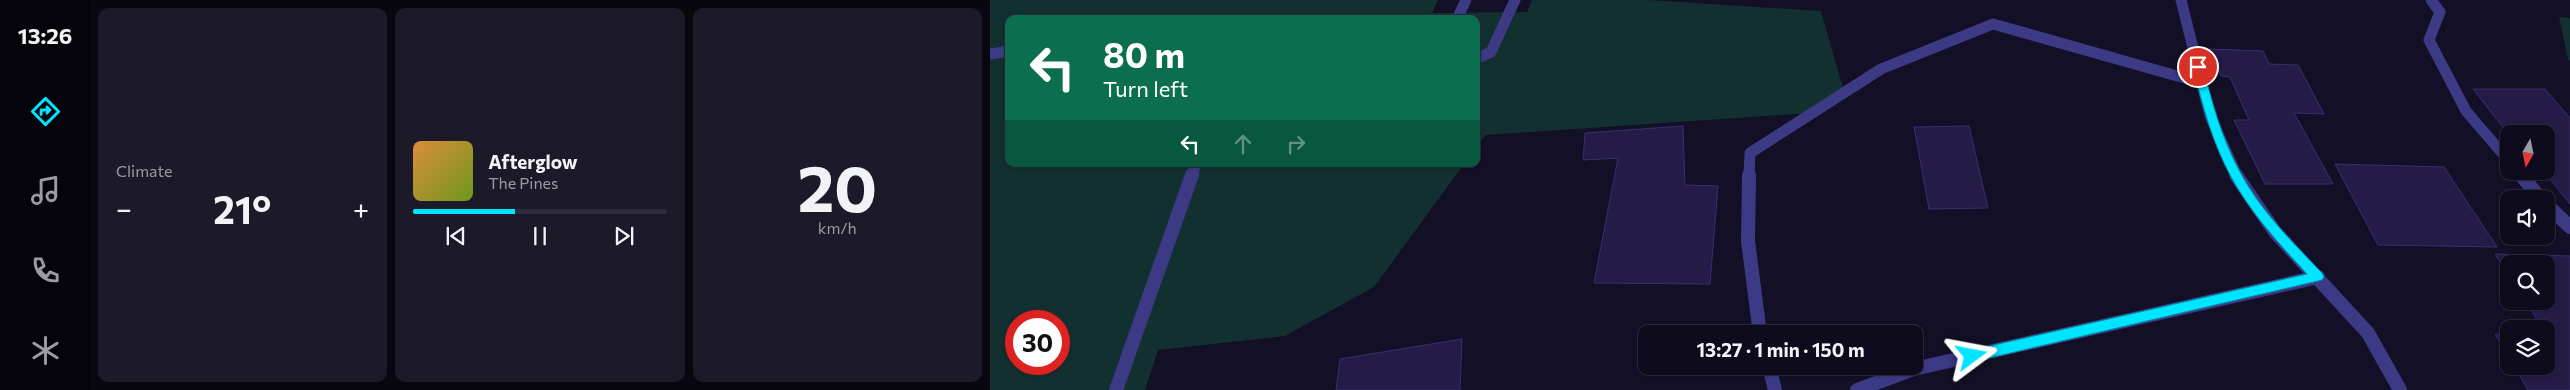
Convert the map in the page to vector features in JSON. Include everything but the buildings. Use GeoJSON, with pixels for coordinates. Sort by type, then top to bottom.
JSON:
{"type":"FeatureCollection","features":[{"type":"Feature","properties":{"kind":"street"},"geometry":{"type":"LineString","coordinates":[[1459,15],[1466,0]]}},
{"type":"Feature","properties":{"kind":"street"},"geometry":{"type":"LineString","coordinates":[[1480,57],[1491,52],[1515,0]]}},
{"type":"Feature","properties":{"kind":"street"},"geometry":{"type":"LineString","coordinates":[[2181,0],[2210,116],[2235,174],[2275,232],[2368,333],[2400,390]]}},
{"type":"Feature","properties":{"kind":"street"},"geometry":{"type":"LineString","coordinates":[[2431,0],[2440,12],[2429,40],[2466,111],[2500,151]]}},
{"type":"Feature","properties":{"kind":"street"},"geometry":{"type":"LineString","coordinates":[[1759,325],[1748,241],[1750,153],[1881,68],[1994,24],[2202,83]]}},
{"type":"Feature","properties":{"kind":"street"},"geometry":{"type":"LineString","coordinates":[[990,54],[1005,52]]}},
{"type":"Feature","properties":{"kind":"street"},"geometry":{"type":"LineString","coordinates":[[1116,390],[1195,167]]}},
{"type":"Feature","properties":{"kind":"street"},"geometry":{"type":"LineString","coordinates":[[2524,180],[2533,190]]}},
{"type":"Feature","properties":{"kind":"street"},"geometry":{"type":"LineString","coordinates":[[2555,213],[2570,227]]}},
{"type":"Feature","properties":{"kind":"street"},"geometry":{"type":"LineString","coordinates":[[1857,390],[1914,369],[2318,277]]}},
{"type":"Feature","properties":{"kind":"street"},"geometry":{"type":"LineString","coordinates":[[1770,375],[1774,390]]}},
{"type":"Feature","properties":{"kind":"green space"},"geometry":{"type":"Polygon","coordinates":[[[990,0],[1438,0],[1432,13],[1527,12],[1532,0],[1649,0],[1821,11],[1845,95],[1824,112],[1486,135],[1480,142],[1480,15],[1005,15],[1005,167],[1462,167],[1374,287],[1285,336],[1158,350],[1145,390],[990,390],[990,0]]]}},
{"type":"Feature","properties":{"kind":"green space"},"geometry":{"type":"Polygon","coordinates":[[[2559,17],[2570,18],[2570,61],[2568,59],[2559,17]]]}},
{"type":"Feature","properties":{"kind":"route"},"geometry":{"type":"LineString","coordinates":[[1972,356],[2318,277],[2275,232],[2235,174],[2210,116],[2198,67]]}}]}
